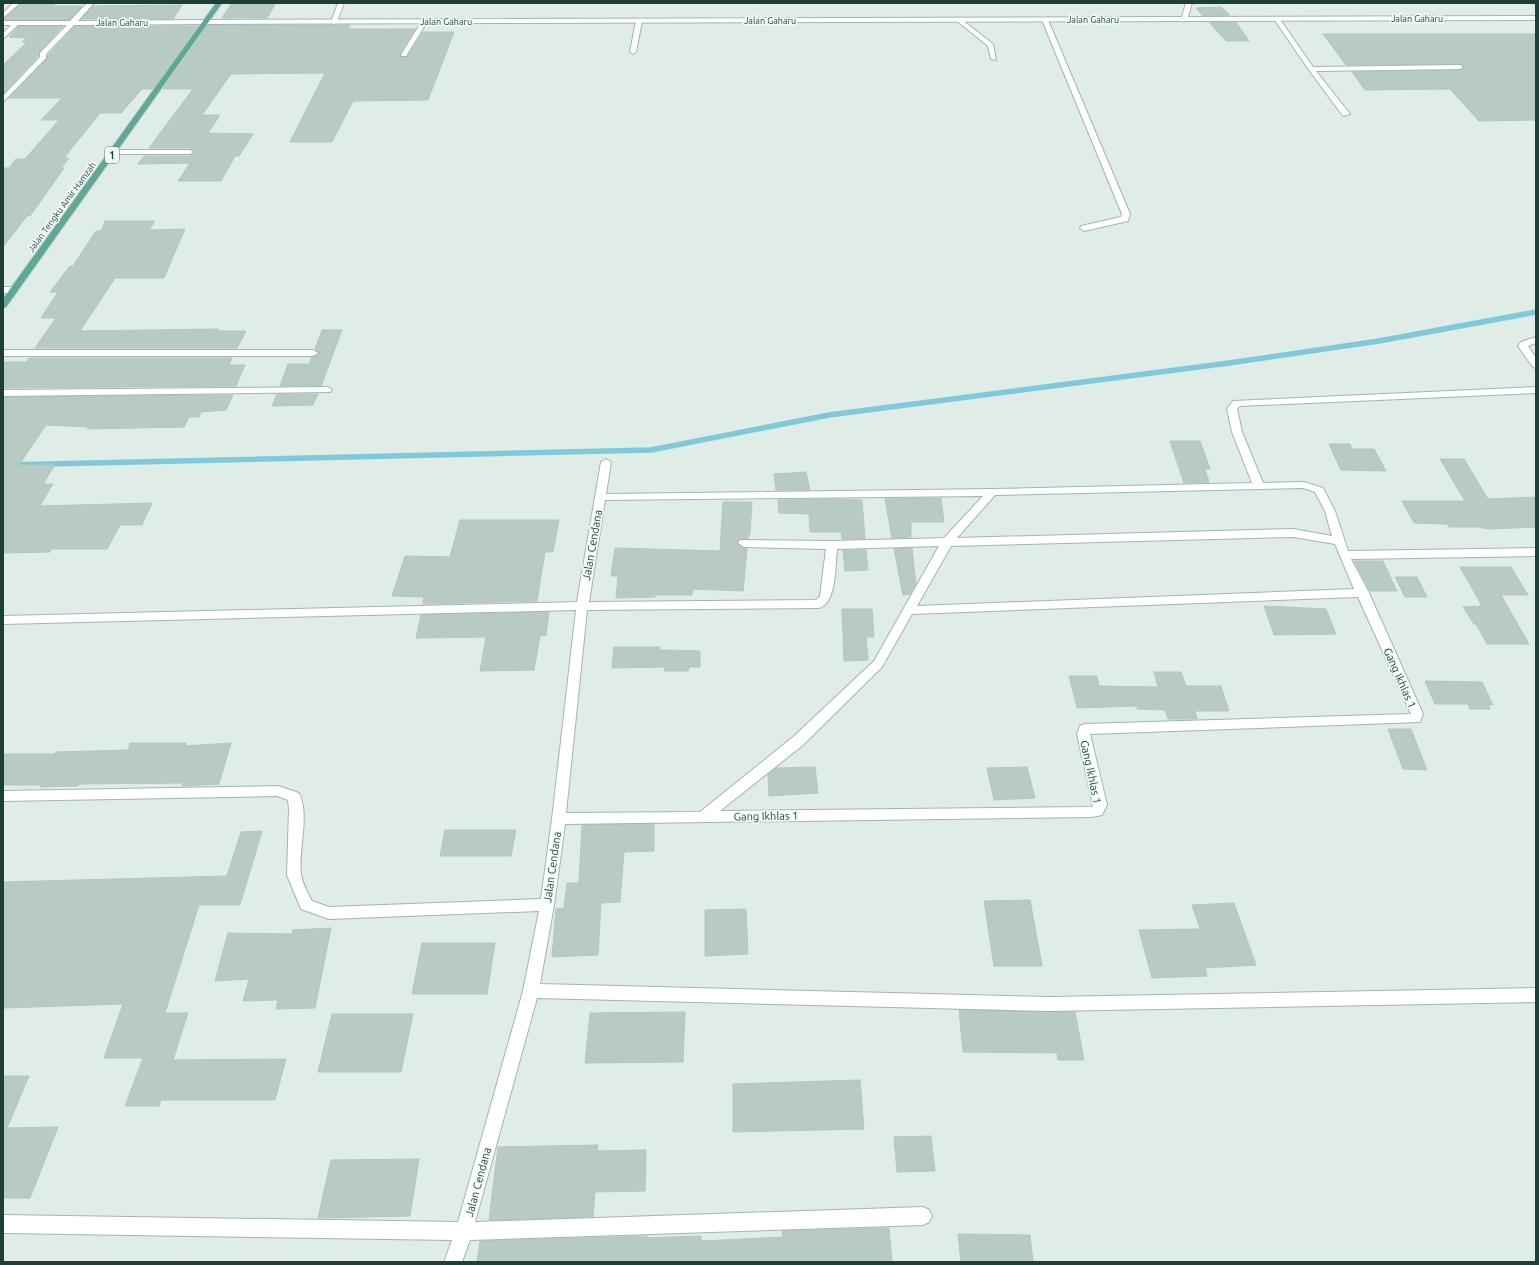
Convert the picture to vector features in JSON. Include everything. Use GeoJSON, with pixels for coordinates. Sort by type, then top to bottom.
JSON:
{"type":"FeatureCollection","features":[{"type":"Feature","properties":{"kind":"main road","name":"Jalan Tengku Amir Hamzah"},"geometry":{"type":"LineString","coordinates":[[3,305],[114,152],[177,60],[219,3]]}},
{"type":"Feature","properties":{"kind":"street"},"geometry":{"type":"LineString","coordinates":[[3,16],[17,3]]}},
{"type":"Feature","properties":{"kind":"street"},"geometry":{"type":"LineString","coordinates":[[3,100],[44,57],[42,54],[91,3]]}},
{"type":"Feature","properties":{"kind":"street"},"geometry":{"type":"LineString","coordinates":[[334,22],[341,3]]}},
{"type":"Feature","properties":{"kind":"street"},"geometry":{"type":"LineString","coordinates":[[1184,20],[1189,3]]}},
{"type":"Feature","properties":{"kind":"street","name":"Jalan Gaharu"},"geometry":{"type":"LineString","coordinates":[[3,23],[1536,18]]}},
{"type":"Feature","properties":{"kind":"street"},"geometry":{"type":"LineString","coordinates":[[1277,19],[1311,69],[1346,114]]}},
{"type":"Feature","properties":{"kind":"street"},"geometry":{"type":"LineString","coordinates":[[959,20],[991,45],[994,59]]}},
{"type":"Feature","properties":{"kind":"street"},"geometry":{"type":"LineString","coordinates":[[1045,20],[1126,214],[1125,219],[1084,228]]}},
{"type":"Feature","properties":{"kind":"street"},"geometry":{"type":"LineString","coordinates":[[634,52],[639,21]]}},
{"type":"Feature","properties":{"kind":"street"},"geometry":{"type":"LineString","coordinates":[[404,55],[424,22]]}},
{"type":"Feature","properties":{"kind":"street"},"geometry":{"type":"LineString","coordinates":[[3,36],[16,23]]}},
{"type":"Feature","properties":{"kind":"street"},"geometry":{"type":"LineString","coordinates":[[1311,69],[1460,67]]}},
{"type":"Feature","properties":{"kind":"street"},"geometry":{"type":"LineString","coordinates":[[114,152],[190,152]]}},
{"type":"Feature","properties":{"kind":"street"},"geometry":{"type":"LineString","coordinates":[[3,290],[13,290]]}},
{"type":"Feature","properties":{"kind":"street"},"geometry":{"type":"LineString","coordinates":[[1536,340],[1524,344],[1523,346],[1536,365]]}},
{"type":"Feature","properties":{"kind":"street"},"geometry":{"type":"LineString","coordinates":[[3,353],[313,353]]}},
{"type":"Feature","properties":{"kind":"street"},"geometry":{"type":"LineString","coordinates":[[3,393],[326,390]]}},
{"type":"Feature","properties":{"kind":"street"},"geometry":{"type":"LineString","coordinates":[[1259,486],[1237,432],[1232,409],[1237,403],[1536,390]]}},
{"type":"Feature","properties":{"kind":"street","name":"Jalan Cendana"},"geometry":{"type":"LineString","coordinates":[[453,1262],[464,1231],[531,991],[547,905],[559,819],[582,606],[606,462]]}},
{"type":"Feature","properties":{"kind":"street","name":"Gang Ikhlas 1"},"geometry":{"type":"LineString","coordinates":[[559,819],[1092,812],[1097,811],[1100,805],[1083,734],[1085,728],[1415,718],[1417,714],[1344,554],[1330,511],[1319,490],[1304,485],[992,492],[600,497]]}},
{"type":"Feature","properties":{"kind":"street"},"geometry":{"type":"LineString","coordinates":[[703,817],[798,741],[878,664],[947,542],[992,492]]}},
{"type":"Feature","properties":{"kind":"street"},"geometry":{"type":"LineString","coordinates":[[744,543],[832,545],[1293,533],[1315,535],[1340,541]]}},
{"type":"Feature","properties":{"kind":"street"},"geometry":{"type":"LineString","coordinates":[[3,620],[582,606],[819,604],[826,597],[832,545]]}},
{"type":"Feature","properties":{"kind":"street"},"geometry":{"type":"LineString","coordinates":[[1344,554],[1536,552]]}},
{"type":"Feature","properties":{"kind":"street"},"geometry":{"type":"LineString","coordinates":[[909,610],[1363,594]]}},
{"type":"Feature","properties":{"kind":"street"},"geometry":{"type":"LineString","coordinates":[[3,796],[278,791],[294,797],[296,809],[294,875],[306,905],[329,913],[547,905]]}},
{"type":"Feature","properties":{"kind":"street"},"geometry":{"type":"LineString","coordinates":[[531,991],[1049,1004],[1536,995]]}},
{"type":"Feature","properties":{"kind":"street"},"geometry":{"type":"LineString","coordinates":[[3,1224],[464,1231],[923,1216]]}},
{"type":"Feature","properties":{"kind":"building"},"geometry":{"type":"Polygon","coordinates":[[[21,3],[56,3],[53,6],[82,6],[69,20],[3,20],[21,3]]]}},
{"type":"Feature","properties":{"kind":"building"},"geometry":{"type":"Polygon","coordinates":[[[232,3],[276,3],[267,18],[222,18],[232,3]]]}},
{"type":"Feature","properties":{"kind":"building"},"geometry":{"type":"Polygon","coordinates":[[[182,5],[173,19],[81,19],[93,6],[182,5]]]}},
{"type":"Feature","properties":{"kind":"building"},"geometry":{"type":"Polygon","coordinates":[[[1221,7],[1230,15],[1203,16],[1196,8],[1221,7]]]}},
{"type":"Feature","properties":{"kind":"building"},"geometry":{"type":"Polygon","coordinates":[[[1209,22],[1236,22],[1249,41],[1226,41],[1209,22]]]}},
{"type":"Feature","properties":{"kind":"building"},"geometry":{"type":"Polygon","coordinates":[[[208,25],[350,25],[348,29],[415,29],[400,54],[402,58],[407,57],[423,32],[454,32],[428,100],[353,101],[332,142],[290,142],[325,73],[231,74],[202,115],[220,115],[208,133],[253,134],[239,156],[235,156],[221,181],[178,181],[190,163],[138,164],[144,156],[190,156],[195,153],[190,148],[149,148],[193,89],[163,89],[208,25]]]}},
{"type":"Feature","properties":{"kind":"building"},"geometry":{"type":"Polygon","coordinates":[[[19,26],[63,26],[3,94],[3,65],[27,42],[22,42],[27,38],[9,37],[19,26]]]}},
{"type":"Feature","properties":{"kind":"building"},"geometry":{"type":"Polygon","coordinates":[[[75,26],[198,26],[153,89],[142,89],[121,113],[100,113],[64,158],[69,158],[61,168],[64,168],[30,216],[27,216],[3,247],[3,168],[9,168],[16,159],[25,159],[59,120],[41,120],[62,98],[9,98],[47,59],[48,55],[75,26]]]}},
{"type":"Feature","properties":{"kind":"building"},"geometry":{"type":"Polygon","coordinates":[[[1323,34],[1536,34],[1536,120],[1479,121],[1450,89],[1365,90],[1352,72],[1460,70],[1464,67],[1460,64],[1346,65],[1323,34]]]}},
{"type":"Feature","properties":{"kind":"building"},"geometry":{"type":"Polygon","coordinates":[[[105,221],[155,221],[149,230],[185,229],[164,278],[115,278],[80,331],[218,329],[217,331],[246,331],[237,348],[35,348],[56,318],[41,318],[58,292],[50,292],[70,266],[73,266],[96,231],[101,231],[105,221]]]}},
{"type":"Feature","properties":{"kind":"building"},"geometry":{"type":"Polygon","coordinates":[[[322,330],[342,330],[321,386],[280,386],[288,364],[309,364],[311,358],[319,354],[315,349],[322,330]]]}},
{"type":"Feature","properties":{"kind":"building"},"geometry":{"type":"Polygon","coordinates":[[[29,358],[232,358],[229,365],[245,365],[236,386],[3,388],[3,362],[27,362],[29,358]]]}},
{"type":"Feature","properties":{"kind":"building"},"geometry":{"type":"Polygon","coordinates":[[[277,394],[318,394],[313,405],[272,406],[277,394]]]}},
{"type":"Feature","properties":{"kind":"building"},"geometry":{"type":"Polygon","coordinates":[[[233,395],[226,410],[201,412],[199,417],[189,417],[184,427],[87,429],[89,427],[46,425],[19,465],[55,465],[43,484],[53,484],[40,506],[152,503],[142,525],[120,525],[107,549],[51,549],[50,552],[3,553],[3,397],[233,395]]]}},
{"type":"Feature","properties":{"kind":"building"},"geometry":{"type":"Polygon","coordinates":[[[1170,441],[1200,441],[1210,469],[1205,469],[1209,482],[1184,483],[1170,441]]]}},
{"type":"Feature","properties":{"kind":"building"},"geometry":{"type":"Polygon","coordinates":[[[1329,444],[1350,444],[1352,449],[1374,449],[1386,471],[1341,470],[1329,444]]]}},
{"type":"Feature","properties":{"kind":"building"},"geometry":{"type":"Polygon","coordinates":[[[1440,459],[1464,459],[1488,499],[1536,497],[1536,527],[1491,529],[1477,527],[1449,527],[1447,524],[1414,523],[1402,501],[1465,501],[1440,459]]]}},
{"type":"Feature","properties":{"kind":"building"},"geometry":{"type":"Polygon","coordinates":[[[806,472],[810,490],[776,490],[774,474],[806,472]]]}},
{"type":"Feature","properties":{"kind":"building"},"geometry":{"type":"Polygon","coordinates":[[[941,498],[944,522],[911,522],[911,537],[892,538],[885,499],[941,498]]]}},
{"type":"Feature","properties":{"kind":"building"},"geometry":{"type":"Polygon","coordinates":[[[778,500],[862,500],[865,539],[842,539],[841,532],[810,532],[809,514],[779,513],[778,500]]]}},
{"type":"Feature","properties":{"kind":"building"},"geometry":{"type":"Polygon","coordinates":[[[723,502],[752,502],[750,534],[748,539],[740,538],[737,543],[743,548],[747,549],[743,591],[693,589],[692,595],[655,595],[655,597],[616,598],[618,576],[611,576],[615,548],[720,551],[723,502]]]}},
{"type":"Feature","properties":{"kind":"building"},"geometry":{"type":"Polygon","coordinates":[[[460,520],[559,520],[553,552],[545,552],[537,601],[423,604],[424,597],[392,596],[405,556],[450,557],[460,520]]]}},
{"type":"Feature","properties":{"kind":"building"},"geometry":{"type":"Polygon","coordinates":[[[912,548],[916,584],[910,594],[903,595],[894,549],[912,548]]]}},
{"type":"Feature","properties":{"kind":"building"},"geometry":{"type":"Polygon","coordinates":[[[843,550],[866,550],[868,570],[845,571],[843,550]]]}},
{"type":"Feature","properties":{"kind":"building"},"geometry":{"type":"Polygon","coordinates":[[[1354,561],[1383,561],[1397,591],[1370,591],[1354,561]]]}},
{"type":"Feature","properties":{"kind":"building"},"geometry":{"type":"Polygon","coordinates":[[[1460,567],[1511,567],[1528,595],[1501,595],[1529,644],[1487,644],[1476,624],[1474,624],[1463,607],[1482,606],[1460,567]]]}},
{"type":"Feature","properties":{"kind":"building"},"geometry":{"type":"Polygon","coordinates":[[[1395,577],[1417,577],[1427,597],[1405,597],[1395,577]]]}},
{"type":"Feature","properties":{"kind":"building"},"geometry":{"type":"Polygon","coordinates":[[[1264,606],[1326,609],[1336,634],[1274,635],[1264,606]]]}},
{"type":"Feature","properties":{"kind":"building"},"geometry":{"type":"Polygon","coordinates":[[[842,609],[872,609],[874,637],[866,637],[868,660],[844,661],[842,609]]]}},
{"type":"Feature","properties":{"kind":"building"},"geometry":{"type":"Polygon","coordinates":[[[549,612],[546,635],[540,636],[534,670],[480,671],[486,637],[416,638],[421,615],[549,612]]]}},
{"type":"Feature","properties":{"kind":"building"},"geometry":{"type":"Polygon","coordinates":[[[614,647],[660,647],[660,650],[700,651],[700,667],[689,667],[688,671],[664,671],[665,667],[612,668],[614,647]]]}},
{"type":"Feature","properties":{"kind":"building"},"geometry":{"type":"Polygon","coordinates":[[[1154,672],[1181,672],[1186,686],[1221,686],[1229,711],[1195,711],[1197,719],[1168,719],[1165,710],[1137,709],[1137,706],[1077,708],[1069,676],[1097,676],[1099,686],[1158,687],[1154,672]]]}},
{"type":"Feature","properties":{"kind":"building"},"geometry":{"type":"Polygon","coordinates":[[[1425,681],[1482,682],[1493,705],[1488,705],[1490,709],[1470,709],[1468,704],[1435,704],[1425,681]]]}},
{"type":"Feature","properties":{"kind":"building"},"geometry":{"type":"Polygon","coordinates":[[[1388,729],[1411,729],[1427,770],[1403,769],[1388,729]]]}},
{"type":"Feature","properties":{"kind":"building"},"geometry":{"type":"Polygon","coordinates":[[[130,743],[186,743],[185,746],[231,743],[219,784],[182,786],[183,783],[79,784],[78,786],[40,787],[41,785],[3,785],[3,754],[55,754],[56,752],[128,750],[130,743]]]}},
{"type":"Feature","properties":{"kind":"building"},"geometry":{"type":"Polygon","coordinates":[[[815,767],[818,793],[769,796],[768,775],[776,768],[815,767]]]}},
{"type":"Feature","properties":{"kind":"building"},"geometry":{"type":"Polygon","coordinates":[[[1027,767],[1035,798],[994,800],[987,768],[1027,767]]]}},
{"type":"Feature","properties":{"kind":"building"},"geometry":{"type":"Polygon","coordinates":[[[654,824],[654,851],[624,852],[620,902],[601,903],[598,955],[552,957],[556,909],[564,908],[567,883],[579,883],[582,825],[654,824]]]}},
{"type":"Feature","properties":{"kind":"building"},"geometry":{"type":"Polygon","coordinates":[[[445,830],[516,830],[511,856],[440,856],[445,830]]]}},
{"type":"Feature","properties":{"kind":"building"},"geometry":{"type":"Polygon","coordinates":[[[262,831],[240,905],[199,905],[165,1013],[188,1013],[173,1060],[286,1059],[275,1100],[161,1100],[159,1106],[125,1106],[143,1058],[104,1058],[123,1004],[3,1008],[3,882],[227,876],[241,832],[262,831]]]}},
{"type":"Feature","properties":{"kind":"building"},"geometry":{"type":"Polygon","coordinates":[[[1030,900],[1042,966],[994,966],[984,901],[1030,900]]]}},
{"type":"Feature","properties":{"kind":"building"},"geometry":{"type":"Polygon","coordinates":[[[1234,903],[1256,965],[1205,968],[1207,976],[1152,978],[1139,930],[1200,929],[1192,905],[1234,903]]]}},
{"type":"Feature","properties":{"kind":"building"},"geometry":{"type":"Polygon","coordinates":[[[746,909],[748,954],[705,956],[705,910],[746,909]]]}},
{"type":"Feature","properties":{"kind":"building"},"geometry":{"type":"Polygon","coordinates":[[[331,928],[315,1008],[276,1009],[278,1000],[243,1001],[249,979],[215,981],[228,933],[292,934],[293,930],[331,928]]]}},
{"type":"Feature","properties":{"kind":"building"},"geometry":{"type":"Polygon","coordinates":[[[422,943],[495,943],[487,994],[412,994],[422,943]]]}},
{"type":"Feature","properties":{"kind":"building"},"geometry":{"type":"Polygon","coordinates":[[[959,1010],[1075,1012],[1084,1060],[1058,1060],[1057,1053],[963,1052],[959,1010]]]}},
{"type":"Feature","properties":{"kind":"building"},"geometry":{"type":"Polygon","coordinates":[[[685,1012],[683,1062],[585,1063],[590,1013],[685,1012]]]}},
{"type":"Feature","properties":{"kind":"building"},"geometry":{"type":"Polygon","coordinates":[[[332,1014],[413,1014],[401,1072],[318,1072],[332,1014]]]}},
{"type":"Feature","properties":{"kind":"building"},"geometry":{"type":"Polygon","coordinates":[[[3,1076],[29,1076],[7,1128],[58,1127],[30,1198],[3,1198],[3,1076]]]}},
{"type":"Feature","properties":{"kind":"building"},"geometry":{"type":"Polygon","coordinates":[[[860,1080],[864,1129],[733,1132],[733,1084],[860,1080]]]}},
{"type":"Feature","properties":{"kind":"building"},"geometry":{"type":"Polygon","coordinates":[[[931,1136],[935,1171],[897,1172],[894,1137],[931,1136]]]}},
{"type":"Feature","properties":{"kind":"building"},"geometry":{"type":"Polygon","coordinates":[[[598,1145],[597,1151],[646,1150],[645,1191],[595,1192],[593,1217],[489,1220],[498,1147],[598,1145]]]}},
{"type":"Feature","properties":{"kind":"building"},"geometry":{"type":"Polygon","coordinates":[[[419,1159],[410,1216],[318,1218],[331,1160],[419,1159]]]}},
{"type":"Feature","properties":{"kind":"building"},"geometry":{"type":"Polygon","coordinates":[[[889,1228],[892,1262],[477,1262],[480,1241],[647,1236],[647,1238],[701,1236],[701,1241],[783,1237],[782,1231],[889,1228]]]}},
{"type":"Feature","properties":{"kind":"building"},"geometry":{"type":"Polygon","coordinates":[[[958,1234],[1030,1235],[1033,1262],[961,1262],[958,1234]]]}},
{"type":"Feature","properties":{"kind":"waterway"},"geometry":{"type":"LineString","coordinates":[[3,465],[651,450],[829,415],[1229,363],[1379,341],[1536,312]]}}]}
